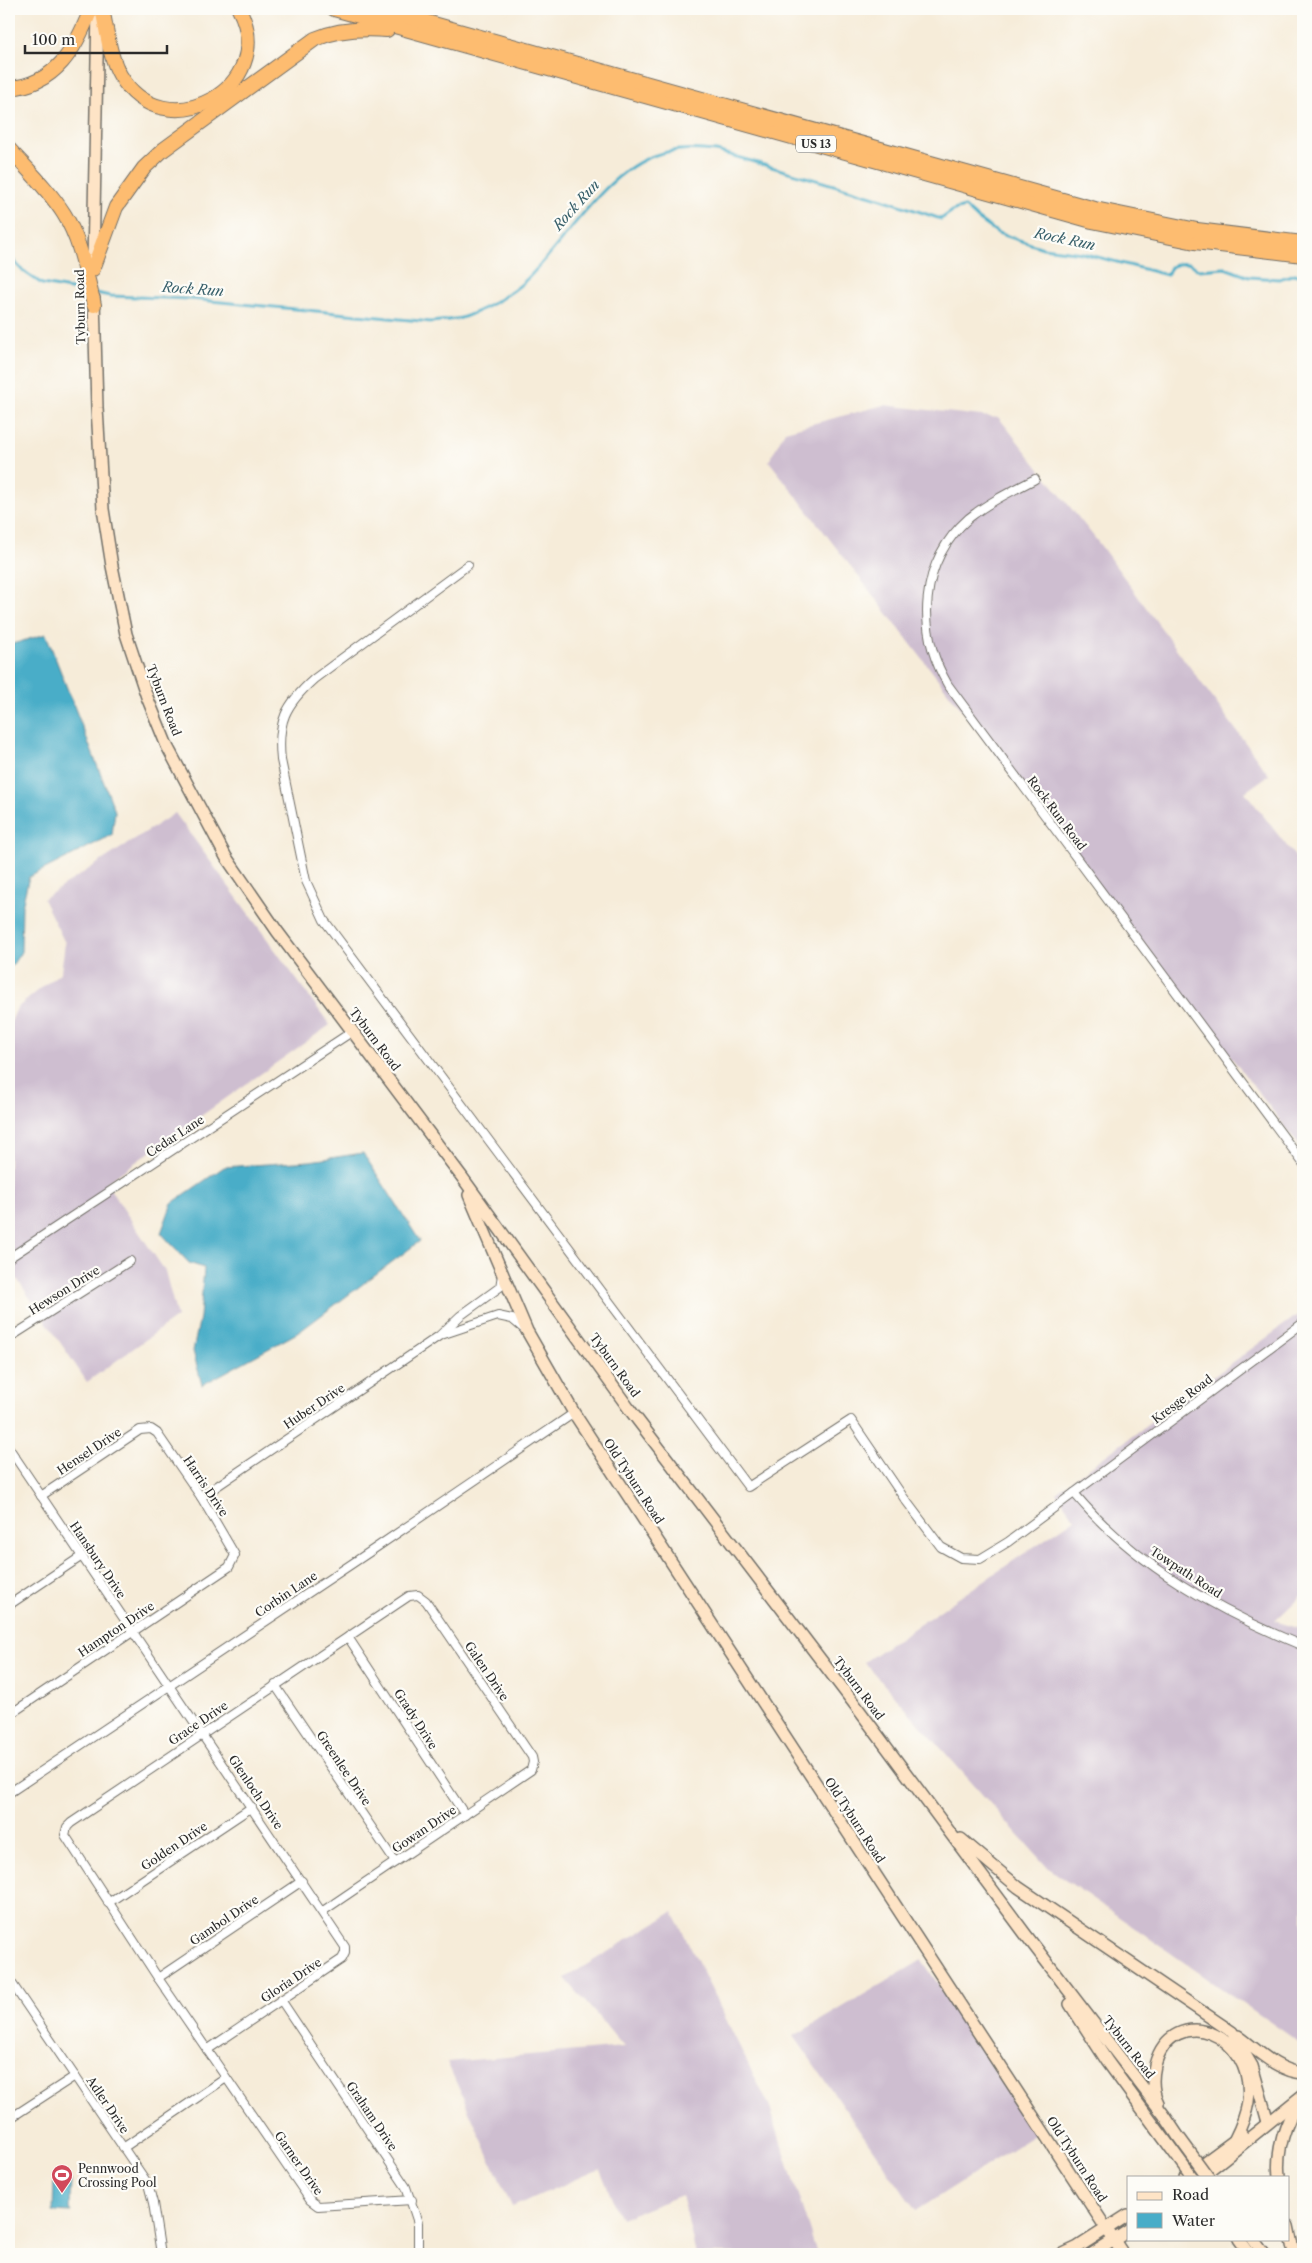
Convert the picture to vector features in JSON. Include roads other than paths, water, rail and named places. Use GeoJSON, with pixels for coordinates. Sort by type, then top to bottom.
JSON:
{"type":"FeatureCollection","features":[{"type":"Feature","properties":{"kind":"highway"},"geometry":{"type":"LineString","coordinates":[[9,88],[37,81],[57,68],[73,48],[91,9]]}},
{"type":"Feature","properties":{"kind":"highway"},"geometry":{"type":"LineString","coordinates":[[102,9],[112,56],[124,80],[132,90],[149,102],[161,107],[181,109],[201,105],[213,100],[224,92],[237,77],[245,58],[247,38],[245,25],[239,9]]}},
{"type":"Feature","properties":{"kind":"highway","name":"US 13"},"geometry":{"type":"LineString","coordinates":[[334,9],[1092,222],[1195,242],[1303,255]]}},
{"type":"Feature","properties":{"kind":"highway","name":"US 13"},"geometry":{"type":"LineString","coordinates":[[380,9],[1095,209],[1197,230],[1303,243]]}},
{"type":"Feature","properties":{"kind":"highway"},"geometry":{"type":"LineString","coordinates":[[400,9],[417,19]]}},
{"type":"Feature","properties":{"kind":"highway"},"geometry":{"type":"LineString","coordinates":[[89,269],[116,207],[144,168],[163,150],[300,49],[323,36],[352,30],[373,29],[425,34]]}},
{"type":"Feature","properties":{"kind":"highway"},"geometry":{"type":"LineString","coordinates":[[9,149],[47,191],[65,215],[89,269],[94,305]]}},
{"type":"Feature","properties":{"kind":"main road","name":"Tyburn Road"},"geometry":{"type":"LineString","coordinates":[[89,269],[98,9]]}},
{"type":"Feature","properties":{"kind":"main road","name":"Tyburn Road"},"geometry":{"type":"LineString","coordinates":[[94,305],[97,408],[103,509],[126,634],[147,698],[167,746],[226,857],[277,931],[462,1177],[630,1410],[940,1819],[1026,1936],[1164,2115],[1207,2176]]}},
{"type":"Feature","properties":{"kind":"main road","name":"Old Tyburn Road"},"geometry":{"type":"LineString","coordinates":[[462,1177],[527,1332],[574,1413],[1123,2254]]}},
{"type":"Feature","properties":{"kind":"main road"},"geometry":{"type":"LineString","coordinates":[[940,1819],[988,1863],[1018,1887],[1280,2066],[1303,2073]]}},
{"type":"Feature","properties":{"kind":"main road","name":"Tyburn Road"},"geometry":{"type":"LineString","coordinates":[[1026,1936],[1107,2060],[1191,2176]]}},
{"type":"Feature","properties":{"kind":"main road"},"geometry":{"type":"LineString","coordinates":[[1164,2115],[1156,2098],[1153,2084],[1155,2066],[1162,2049],[1167,2042],[1184,2032],[1202,2030],[1210,2032],[1229,2043],[1241,2058],[1245,2067],[1248,2102],[1244,2120],[1235,2139]]}},
{"type":"Feature","properties":{"kind":"main road"},"geometry":{"type":"LineString","coordinates":[[1232,2032],[1252,2066],[1268,2122]]}},
{"type":"Feature","properties":{"kind":"main road"},"geometry":{"type":"LineString","coordinates":[[1201,2176],[1254,2136],[1268,2122],[1303,2095]]}},
{"type":"Feature","properties":{"kind":"main road"},"geometry":{"type":"LineString","coordinates":[[1279,2176],[1278,2158],[1282,2140],[1290,2118],[1303,2095]]}},
{"type":"Feature","properties":{"kind":"main road"},"geometry":{"type":"LineString","coordinates":[[1186,2176],[1235,2139],[1268,2122]]}},
{"type":"Feature","properties":{"kind":"main road"},"geometry":{"type":"LineString","coordinates":[[1063,2254],[1127,2216]]}},
{"type":"Feature","properties":{"kind":"main road"},"geometry":{"type":"LineString","coordinates":[[1092,2254],[1114,2242],[1127,2232]]}},
{"type":"Feature","properties":{"kind":"main road"},"geometry":{"type":"LineString","coordinates":[[1290,2235],[1294,2254]]}},
{"type":"Feature","properties":{"kind":"main road"},"geometry":{"type":"LineString","coordinates":[[1240,2240],[1250,2254]]}},
{"type":"Feature","properties":{"kind":"main road"},"geometry":{"type":"LineString","coordinates":[[1254,2240],[1264,2254]]}},
{"type":"Feature","properties":{"kind":"street","name":"Rock Run Road"},"geometry":{"type":"LineString","coordinates":[[1035,479],[983,508],[955,533],[944,548],[932,577],[926,608],[926,623],[935,659],[948,685],[1303,1163]]}},
{"type":"Feature","properties":{"kind":"street","name":"Kresge Road"},"geometry":{"type":"LineString","coordinates":[[468,565],[314,679],[297,697],[282,722],[279,738],[288,799],[309,890],[324,920],[748,1487],[851,1420],[904,1498],[938,1543],[951,1554],[961,1558],[980,1559],[986,1557],[1074,1493],[1303,1322]]}},
{"type":"Feature","properties":{"kind":"street","name":"Cedar Lane"},"geometry":{"type":"LineString","coordinates":[[9,1258],[352,1031]]}},
{"type":"Feature","properties":{"kind":"street","name":"Hewson Drive"},"geometry":{"type":"LineString","coordinates":[[9,1338],[130,1261]]}},
{"type":"Feature","properties":{"kind":"street","name":"Huber Drive"},"geometry":{"type":"LineString","coordinates":[[201,1497],[439,1336],[460,1316],[500,1287],[501,1273]]}},
{"type":"Feature","properties":{"kind":"street","name":"Huber Drive"},"geometry":{"type":"LineString","coordinates":[[439,1336],[498,1316],[512,1319],[527,1332]]}},
{"type":"Feature","properties":{"kind":"street","name":"Corbin Lane"},"geometry":{"type":"LineString","coordinates":[[9,1793],[574,1413]]}},
{"type":"Feature","properties":{"kind":"street","name":"Harris Drive"},"geometry":{"type":"LineString","coordinates":[[151,1429],[157,1433],[201,1497],[234,1550],[234,1560]]}},
{"type":"Feature","properties":{"kind":"street","name":"Hensel Drive"},"geometry":{"type":"LineString","coordinates":[[41,1496],[140,1430],[151,1429]]}},
{"type":"Feature","properties":{"kind":"street","name":"Hansbury Drive"},"geometry":{"type":"LineString","coordinates":[[9,1448],[170,1684]]}},
{"type":"Feature","properties":{"kind":"street","name":"Towpath Road"},"geometry":{"type":"LineString","coordinates":[[1074,1493],[1114,1535],[1170,1577],[1228,1612],[1303,1646]]}},
{"type":"Feature","properties":{"kind":"street"},"geometry":{"type":"LineString","coordinates":[[9,1605],[82,1556]]}},
{"type":"Feature","properties":{"kind":"street","name":"Hampton Drive"},"geometry":{"type":"LineString","coordinates":[[9,1715],[229,1566],[234,1560]]}},
{"type":"Feature","properties":{"kind":"street","name":"Grace Drive"},"geometry":{"type":"LineString","coordinates":[[108,1904],[67,1840],[65,1835],[67,1826],[348,1636],[409,1596],[418,1595]]}},
{"type":"Feature","properties":{"kind":"street","name":"Galen Drive"},"geometry":{"type":"LineString","coordinates":[[418,1595],[426,1601],[533,1762]]}},
{"type":"Feature","properties":{"kind":"street","name":"Grady Drive"},"geometry":{"type":"LineString","coordinates":[[348,1636],[465,1814]]}},
{"type":"Feature","properties":{"kind":"street","name":"Glenloch Drive"},"geometry":{"type":"LineString","coordinates":[[170,1684],[323,1911]]}},
{"type":"Feature","properties":{"kind":"street","name":"Greenlee Drive"},"geometry":{"type":"LineString","coordinates":[[275,1685],[395,1862]]}},
{"type":"Feature","properties":{"kind":"street","name":"Gowan Drive"},"geometry":{"type":"LineString","coordinates":[[323,1911],[530,1770],[533,1762]]}},
{"type":"Feature","properties":{"kind":"street","name":"Golden Drive"},"geometry":{"type":"LineString","coordinates":[[108,1904],[252,1807]]}},
{"type":"Feature","properties":{"kind":"street","name":"Gambol Drive"},"geometry":{"type":"LineString","coordinates":[[158,1978],[302,1881]]}},
{"type":"Feature","properties":{"kind":"street","name":"Garner Drive"},"geometry":{"type":"LineString","coordinates":[[108,1904],[314,2204],[412,2200]]}},
{"type":"Feature","properties":{"kind":"street","name":"Gloria Drive"},"geometry":{"type":"LineString","coordinates":[[207,2050],[342,1959],[345,1954],[344,1944],[323,1911]]}},
{"type":"Feature","properties":{"kind":"street","name":"Adler Drive"},"geometry":{"type":"LineString","coordinates":[[9,1980],[151,2192],[161,2254]]}},
{"type":"Feature","properties":{"kind":"street","name":"Graham Drive"},"geometry":{"type":"LineString","coordinates":[[281,2000],[406,2187],[412,2200],[418,2223],[418,2254]]}},
{"type":"Feature","properties":{"kind":"street"},"geometry":{"type":"LineString","coordinates":[[9,2119],[75,2076]]}},
{"type":"Feature","properties":{"kind":"street"},"geometry":{"type":"LineString","coordinates":[[123,2148],[226,2078]]}},
{"type":"Feature","properties":{"kind":"water"},"geometry":{"type":"Polygon","coordinates":[[[46,634],[115,811],[112,835],[29,877],[22,906],[21,952],[9,970],[9,645],[46,634]]]}},
{"type":"Feature","properties":{"kind":"water"},"geometry":{"type":"Polygon","coordinates":[[[363,1153],[420,1241],[299,1332],[202,1385],[193,1351],[200,1317],[204,1268],[189,1263],[161,1233],[172,1203],[224,1167],[310,1161],[363,1153]]]}},
{"type":"Feature","properties":{"kind":"water","name":"Pennwood Crossing Pool"},"geometry":{"type":"Polygon","coordinates":[[[54,2179],[71,2180],[70,2209],[72,2212],[51,2211],[53,2209],[54,2179]]]}},
{"type":"Feature","properties":{"kind":"waterway","name":"Rock Run"},"geometry":{"type":"LineString","coordinates":[[96,293],[110,296],[190,299],[431,322],[461,318],[495,302],[526,280],[607,187],[626,171],[646,159],[667,152],[685,150],[716,151],[882,199],[941,219],[954,210],[965,207],[998,233],[1043,248],[1082,253],[1167,275],[1171,267],[1189,263],[1199,270],[1225,268],[1249,277],[1279,279],[1295,274],[1303,277]]}},
{"type":"Feature","properties":{"kind":"waterway","name":"Rock Run"},"geometry":{"type":"LineString","coordinates":[[9,256],[22,270],[42,284],[87,292]]}},
{"type":"Feature","properties":{"kind":"place","name":"Pennwood Crossing Pool"},"geometry":{"type":"Point","coordinates":[62,2194]}}]}
